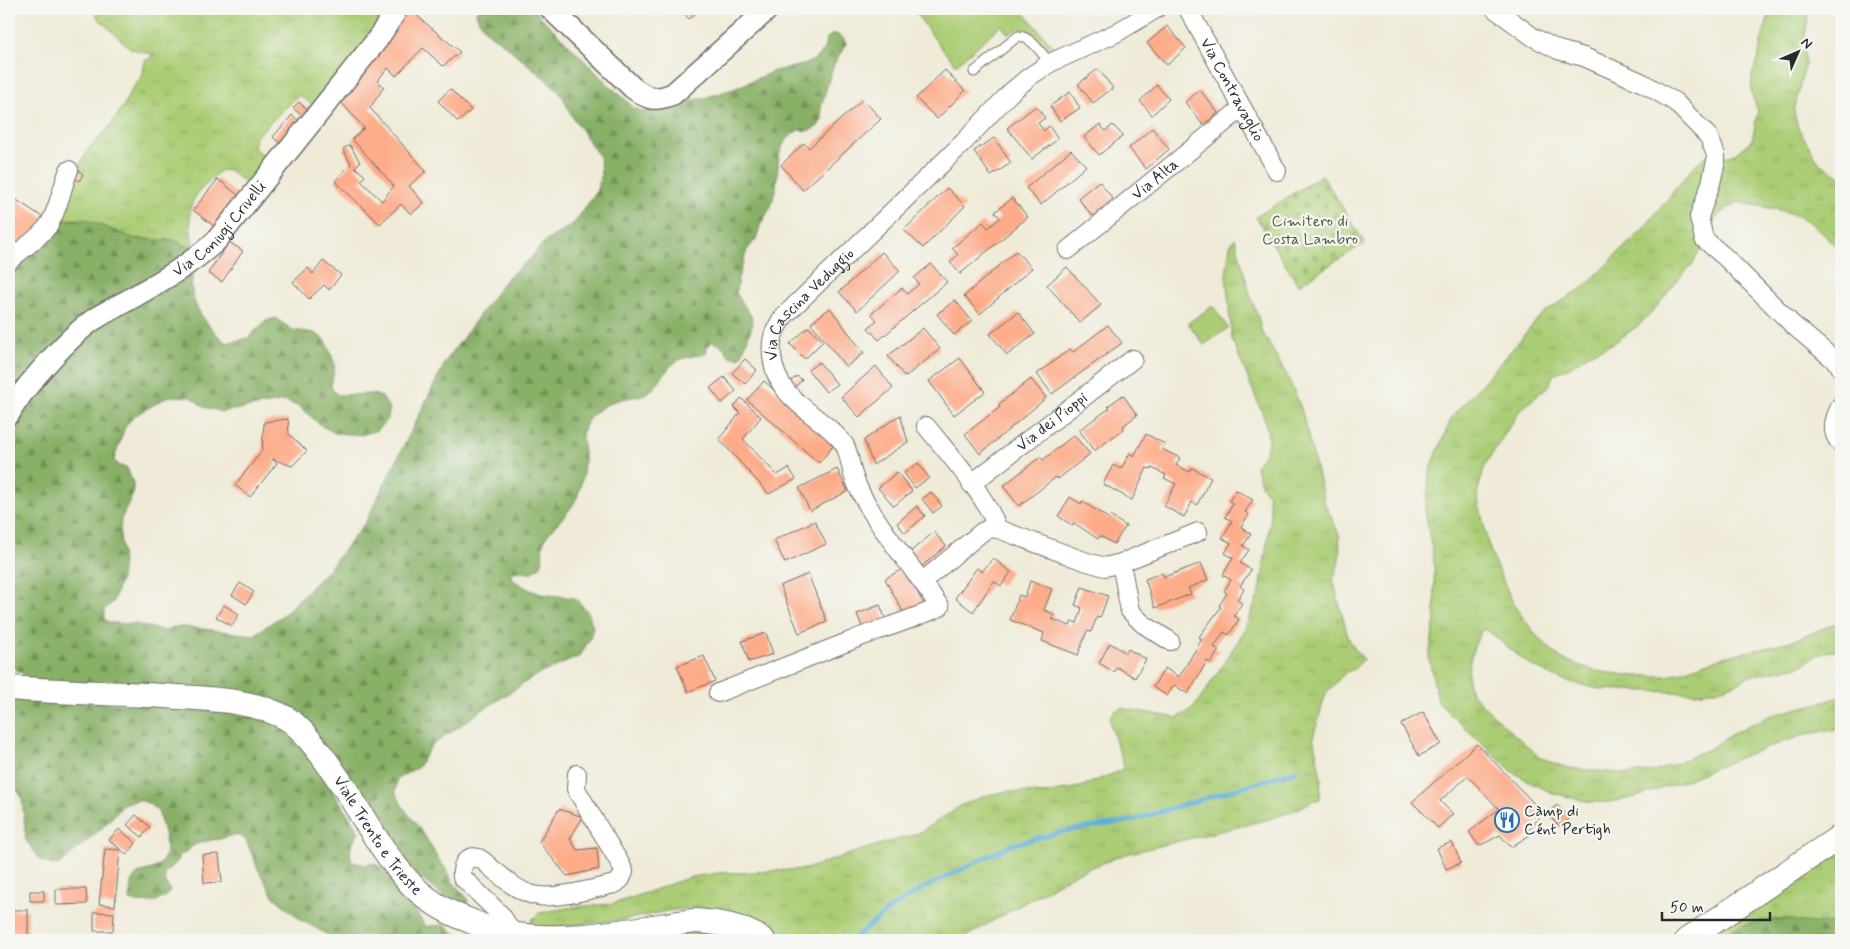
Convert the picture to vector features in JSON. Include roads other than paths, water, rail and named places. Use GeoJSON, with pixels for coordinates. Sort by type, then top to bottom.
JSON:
{"type":"FeatureCollection","features":[{"type":"Feature","properties":{"kind":"main road","name":"Viale Trento e Trieste"},"geometry":{"type":"LineString","coordinates":[[9,688],[211,699],[253,704],[289,719],[319,752],[354,802],[384,852],[410,883],[434,904],[482,926],[528,936],[576,937],[694,921],[739,927],[763,940]]}},
{"type":"Feature","properties":{"kind":"main road"},"geometry":{"type":"LineString","coordinates":[[1687,940],[1841,836]]}},
{"type":"Feature","properties":{"kind":"street","name":"Via Coniugi Crivelli"},"geometry":{"type":"LineString","coordinates":[[9,414],[25,390],[60,350],[92,320],[132,298],[202,254],[216,241],[378,40],[397,9]]}},
{"type":"Feature","properties":{"kind":"street"},"geometry":{"type":"LineString","coordinates":[[551,9],[633,88],[646,97],[659,99],[673,94],[768,9]]}},
{"type":"Feature","properties":{"kind":"street","name":"Via Cascina Veduggio"},"geometry":{"type":"LineString","coordinates":[[718,693],[940,607],[923,580],[907,563],[867,504],[854,477],[844,445],[833,432],[780,385],[773,369],[772,339],[774,330],[786,314],[1029,77],[1050,63],[1116,34],[1156,9]]}},
{"type":"Feature","properties":{"kind":"street","name":"Via Contravaglio"},"geometry":{"type":"LineString","coordinates":[[1188,9],[1277,171]]}},
{"type":"Feature","properties":{"kind":"street"},"geometry":{"type":"LineString","coordinates":[[1495,9],[1533,37],[1558,50],[1584,57],[1643,83],[1676,102],[1703,130],[1709,137],[1716,161],[1712,183],[1699,217],[1704,239],[1726,258],[1793,325],[1838,363],[1841,368]]}},
{"type":"Feature","properties":{"kind":"street","name":"Via Alta"},"geometry":{"type":"LineString","coordinates":[[1068,250],[1242,108]]}},
{"type":"Feature","properties":{"kind":"street"},"geometry":{"type":"LineString","coordinates":[[9,261],[47,227],[62,196],[63,185],[69,170]]}},
{"type":"Feature","properties":{"kind":"street","name":"Via dei Pioppi"},"geometry":{"type":"LineString","coordinates":[[971,484],[1133,359]]}},
{"type":"Feature","properties":{"kind":"street"},"geometry":{"type":"LineString","coordinates":[[1841,405],[1834,419],[1833,431],[1841,444]]}},
{"type":"Feature","properties":{"kind":"street"},"geometry":{"type":"LineString","coordinates":[[926,426],[993,515],[998,529]]}},
{"type":"Feature","properties":{"kind":"street"},"geometry":{"type":"LineString","coordinates":[[923,580],[982,532],[990,528],[998,529],[1084,561],[1105,566],[1121,563],[1198,532]]}},
{"type":"Feature","properties":{"kind":"street"},"geometry":{"type":"LineString","coordinates":[[1121,563],[1130,611],[1143,624],[1170,641]]}},
{"type":"Feature","properties":{"kind":"street"},"geometry":{"type":"LineString","coordinates":[[513,934],[502,916],[462,877],[461,868],[464,862],[471,858],[478,858],[512,885],[527,894],[540,897],[557,896],[615,884],[621,880],[624,872],[621,865],[576,789],[577,774]]}},
{"type":"Feature","properties":{"kind":"lane"},"geometry":{"type":"LineString","coordinates":[[974,72],[1018,36],[1023,36],[1029,40],[1050,63]]}},
{"type":"Feature","properties":{"kind":"waterway"},"geometry":{"type":"LineString","coordinates":[[852,940],[890,909],[922,889],[1011,845],[1066,831],[1130,821],[1296,771]]}},
{"type":"Feature","properties":{"kind":"place","name":"Càmp di Cént Pertigh"},"geometry":{"type":"Point","coordinates":[1507,820]}},
{"type":"Feature","properties":{"kind":"park label","name":"Cimitero di Costa Lambro"},"geometry":{"type":"Point","coordinates":[1310,230]}}]}
